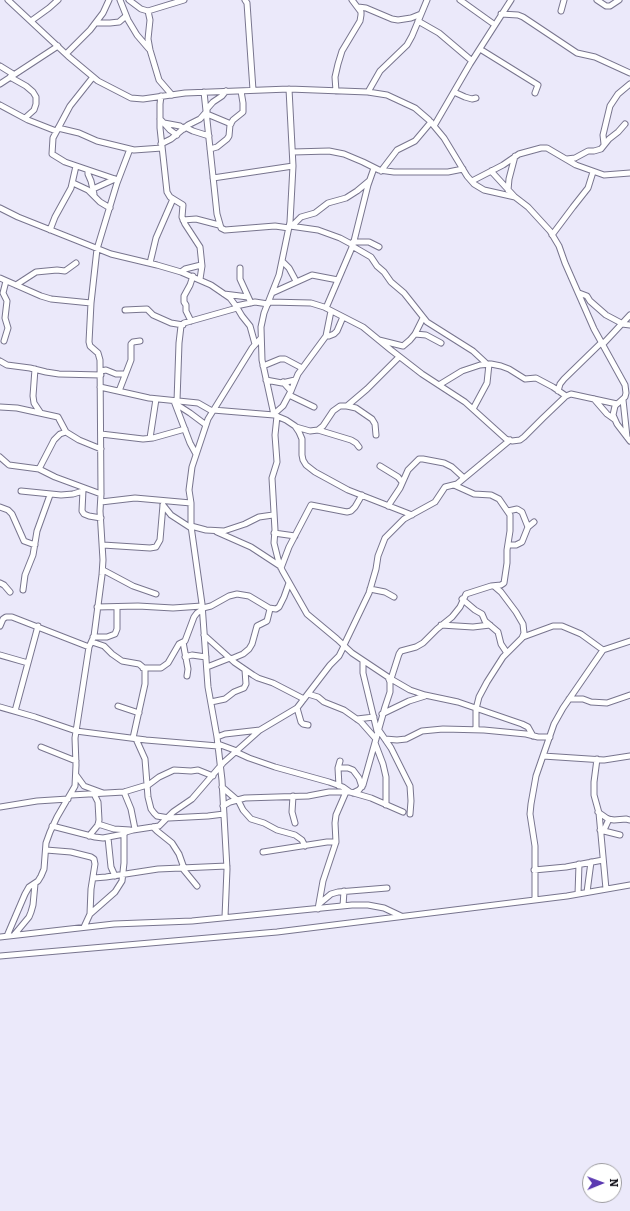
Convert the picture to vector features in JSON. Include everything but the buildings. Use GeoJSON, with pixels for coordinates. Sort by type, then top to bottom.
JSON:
{"type":"FeatureCollection","features":[{"type":"Feature","properties":{"kind":"street"},"geometry":{"type":"LineString","coordinates":[[8,0],[66,54],[98,81],[131,98],[143,99],[204,92],[288,89],[368,92],[399,100],[415,108],[432,124],[444,138],[472,181],[484,190],[515,197]]}},
{"type":"Feature","properties":{"kind":"street"},"geometry":{"type":"LineString","coordinates":[[31,20],[58,0]]}},
{"type":"Feature","properties":{"kind":"street"},"geometry":{"type":"LineString","coordinates":[[66,54],[96,23],[109,0]]}},
{"type":"Feature","properties":{"kind":"street"},"geometry":{"type":"LineString","coordinates":[[120,0],[136,35],[150,50]]}},
{"type":"Feature","properties":{"kind":"street"},"geometry":{"type":"LineString","coordinates":[[130,0],[141,9],[148,12],[184,0]]}},
{"type":"Feature","properties":{"kind":"street"},"geometry":{"type":"LineString","coordinates":[[245,0],[248,9],[253,90]]}},
{"type":"Feature","properties":{"kind":"street"},"geometry":{"type":"LineString","coordinates":[[336,91],[335,76],[342,52],[360,21],[361,12],[352,0]]}},
{"type":"Feature","properties":{"kind":"street"},"geometry":{"type":"LineString","coordinates":[[368,92],[380,71],[407,44],[428,0]]}},
{"type":"Feature","properties":{"kind":"street"},"geometry":{"type":"LineString","coordinates":[[460,0],[495,25]]}},
{"type":"Feature","properties":{"kind":"street"},"geometry":{"type":"LineString","coordinates":[[381,170],[397,150],[415,141],[432,124],[454,92],[511,0]]}},
{"type":"Feature","properties":{"kind":"street"},"geometry":{"type":"LineString","coordinates":[[561,11],[564,0]]}},
{"type":"Feature","properties":{"kind":"street"},"geometry":{"type":"LineString","coordinates":[[597,0],[606,6],[610,6],[619,0]]}},
{"type":"Feature","properties":{"kind":"street"},"geometry":{"type":"LineString","coordinates":[[358,7],[366,8],[392,20],[411,18],[421,14]]}},
{"type":"Feature","properties":{"kind":"street"},"geometry":{"type":"LineString","coordinates":[[148,12],[150,20],[148,39],[150,50],[159,80],[172,95]]}},
{"type":"Feature","properties":{"kind":"street"},"geometry":{"type":"LineString","coordinates":[[501,14],[518,15],[523,17],[577,53],[595,57],[630,73]]}},
{"type":"Feature","properties":{"kind":"street"},"geometry":{"type":"LineString","coordinates":[[96,23],[110,24],[119,22],[126,16]]}},
{"type":"Feature","properties":{"kind":"street"},"geometry":{"type":"LineString","coordinates":[[418,21],[439,34],[472,61]]}},
{"type":"Feature","properties":{"kind":"street"},"geometry":{"type":"LineString","coordinates":[[0,84],[58,46]]}},
{"type":"Feature","properties":{"kind":"street"},"geometry":{"type":"LineString","coordinates":[[480,49],[537,84],[538,87],[535,93]]}},
{"type":"Feature","properties":{"kind":"street"},"geometry":{"type":"LineString","coordinates":[[0,66],[33,92],[36,97],[34,110],[26,118]]}},
{"type":"Feature","properties":{"kind":"street"},"geometry":{"type":"LineString","coordinates":[[93,77],[70,106],[57,130],[53,138],[52,154],[65,162],[117,180]]}},
{"type":"Feature","properties":{"kind":"street"},"geometry":{"type":"LineString","coordinates":[[604,144],[603,135],[610,106],[618,94],[630,84]]}},
{"type":"Feature","properties":{"kind":"street"},"geometry":{"type":"LineString","coordinates":[[288,89],[293,152],[290,227],[279,275],[262,320],[261,338],[263,366],[275,415],[275,435],[278,452],[277,462],[272,478],[273,515],[275,549],[281,567],[306,614],[363,661],[384,674],[391,681],[425,696],[458,702],[526,726],[533,736]]}},
{"type":"Feature","properties":{"kind":"street"},"geometry":{"type":"LineString","coordinates":[[0,105],[26,118],[57,130],[79,133],[97,140],[130,149],[145,150],[161,146],[200,119],[215,100],[222,96],[226,91]]}},
{"type":"Feature","properties":{"kind":"street"},"geometry":{"type":"LineString","coordinates":[[210,149],[221,145],[229,136],[233,120],[243,112],[241,91]]}},
{"type":"Feature","properties":{"kind":"street"},"geometry":{"type":"LineString","coordinates":[[204,92],[219,225]]}},
{"type":"Feature","properties":{"kind":"street"},"geometry":{"type":"LineString","coordinates":[[454,92],[472,99],[476,98]]}},
{"type":"Feature","properties":{"kind":"street"},"geometry":{"type":"LineString","coordinates":[[161,96],[161,146],[167,192],[173,199],[183,205],[183,220],[189,232],[200,247],[202,265],[200,279]]}},
{"type":"Feature","properties":{"kind":"street"},"geometry":{"type":"LineString","coordinates":[[207,112],[231,124]]}},
{"type":"Feature","properties":{"kind":"street"},"geometry":{"type":"LineString","coordinates":[[162,121],[209,136]]}},
{"type":"Feature","properties":{"kind":"street"},"geometry":{"type":"LineString","coordinates":[[162,121],[177,135]]}},
{"type":"Feature","properties":{"kind":"street"},"geometry":{"type":"LineString","coordinates":[[567,159],[575,158],[588,151],[601,149],[604,144],[625,124]]}},
{"type":"Feature","properties":{"kind":"street"},"geometry":{"type":"LineString","coordinates":[[472,181],[515,156],[528,151],[547,148],[593,172],[604,175],[630,173]]}},
{"type":"Feature","properties":{"kind":"street"},"geometry":{"type":"LineString","coordinates":[[6,936],[25,894],[38,881],[44,869],[46,843],[52,826],[75,786],[75,738],[89,647],[93,639],[103,570],[101,518],[101,373],[98,354],[88,342],[91,303],[97,248],[117,180],[130,149]]}},
{"type":"Feature","properties":{"kind":"street"},"geometry":{"type":"LineString","coordinates":[[293,152],[329,151],[357,160],[374,168],[394,172],[448,172],[460,171],[463,169]]}},
{"type":"Feature","properties":{"kind":"street"},"geometry":{"type":"LineString","coordinates":[[508,190],[515,156]]}},
{"type":"Feature","properties":{"kind":"street"},"geometry":{"type":"LineString","coordinates":[[50,230],[55,217],[71,188],[76,166]]}},
{"type":"Feature","properties":{"kind":"street"},"geometry":{"type":"LineString","coordinates":[[213,178],[293,166]]}},
{"type":"Feature","properties":{"kind":"street"},"geometry":{"type":"LineString","coordinates":[[275,415],[283,406],[302,368],[326,336],[329,309],[338,280],[353,244],[369,181],[374,168]]}},
{"type":"Feature","properties":{"kind":"street"},"geometry":{"type":"LineString","coordinates":[[88,170],[93,192],[100,202],[110,208]]}},
{"type":"Feature","properties":{"kind":"street"},"geometry":{"type":"LineString","coordinates":[[491,170],[508,190],[528,207],[550,231],[559,246],[565,263],[602,343],[628,392],[613,410],[614,419]]}},
{"type":"Feature","properties":{"kind":"street"},"geometry":{"type":"LineString","coordinates":[[552,235],[588,188],[593,172]]}},
{"type":"Feature","properties":{"kind":"street"},"geometry":{"type":"LineString","coordinates":[[73,183],[93,192],[117,180]]}},
{"type":"Feature","properties":{"kind":"street"},"geometry":{"type":"LineString","coordinates":[[290,227],[301,217],[315,213],[328,203],[346,198],[369,181]]}},
{"type":"Feature","properties":{"kind":"street"},"geometry":{"type":"LineString","coordinates":[[150,263],[156,238],[173,199]]}},
{"type":"Feature","properties":{"kind":"street"},"geometry":{"type":"LineString","coordinates":[[0,209],[111,254],[150,263],[200,279],[230,298],[250,326],[255,344]]}},
{"type":"Feature","properties":{"kind":"street"},"geometry":{"type":"LineString","coordinates":[[183,220],[196,219],[219,225],[224,230],[275,226],[318,230],[353,244],[371,257],[391,282],[404,293],[427,322],[473,351],[488,364]]}},
{"type":"Feature","properties":{"kind":"street"},"geometry":{"type":"LineString","coordinates":[[353,244],[369,242],[379,247]]}},
{"type":"Feature","properties":{"kind":"street"},"geometry":{"type":"LineString","coordinates":[[282,261],[290,268],[296,281]]}},
{"type":"Feature","properties":{"kind":"street"},"geometry":{"type":"LineString","coordinates":[[16,285],[36,272],[57,270],[65,271],[76,263]]}},
{"type":"Feature","properties":{"kind":"street"},"geometry":{"type":"LineString","coordinates":[[181,272],[202,265]]}},
{"type":"Feature","properties":{"kind":"street"},"geometry":{"type":"LineString","coordinates":[[240,268],[240,276],[251,303]]}},
{"type":"Feature","properties":{"kind":"street"},"geometry":{"type":"LineString","coordinates":[[273,292],[312,275],[338,280]]}},
{"type":"Feature","properties":{"kind":"street"},"geometry":{"type":"LineString","coordinates":[[191,321],[186,311],[184,296],[190,286],[193,276]]}},
{"type":"Feature","properties":{"kind":"street"},"geometry":{"type":"LineString","coordinates":[[0,278],[51,299],[91,303]]}},
{"type":"Feature","properties":{"kind":"street"},"geometry":{"type":"LineString","coordinates":[[4,341],[7,332],[5,318],[7,301],[3,293],[6,281]]}},
{"type":"Feature","properties":{"kind":"street"},"geometry":{"type":"LineString","coordinates":[[273,292],[279,302]]}},
{"type":"Feature","properties":{"kind":"street"},"geometry":{"type":"LineString","coordinates":[[579,293],[587,296],[590,301],[606,315],[622,324],[630,325]]}},
{"type":"Feature","properties":{"kind":"street"},"geometry":{"type":"LineString","coordinates":[[223,294],[248,297]]}},
{"type":"Feature","properties":{"kind":"street"},"geometry":{"type":"LineString","coordinates":[[125,310],[146,309],[153,315],[171,323],[183,325],[191,321],[251,303],[311,303],[329,309],[363,327],[399,357],[465,402],[506,439],[510,440],[517,441],[524,437],[566,396],[575,394],[617,404]]}},
{"type":"Feature","properties":{"kind":"street"},"geometry":{"type":"LineString","coordinates":[[558,391],[560,384],[564,379],[630,315]]}},
{"type":"Feature","properties":{"kind":"street"},"geometry":{"type":"LineString","coordinates":[[326,336],[334,334],[337,331],[343,317]]}},
{"type":"Feature","properties":{"kind":"street"},"geometry":{"type":"LineString","coordinates":[[378,340],[402,346],[415,334],[424,318]]}},
{"type":"Feature","properties":{"kind":"street"},"geometry":{"type":"LineString","coordinates":[[0,322],[7,324]]}},
{"type":"Feature","properties":{"kind":"street"},"geometry":{"type":"LineString","coordinates":[[183,325],[179,338],[176,402],[190,443],[196,454]]}},
{"type":"Feature","properties":{"kind":"street"},"geometry":{"type":"LineString","coordinates":[[415,334],[426,335],[440,343]]}},
{"type":"Feature","properties":{"kind":"street"},"geometry":{"type":"LineString","coordinates":[[225,917],[227,866],[222,787],[217,737],[207,667],[202,608],[191,527],[190,490],[192,467],[212,411],[255,344],[261,338]]}},
{"type":"Feature","properties":{"kind":"street"},"geometry":{"type":"LineString","coordinates":[[119,391],[131,360],[131,344],[133,342],[140,341]]}},
{"type":"Feature","properties":{"kind":"street"},"geometry":{"type":"LineString","coordinates":[[347,406],[368,389],[399,357]]}},
{"type":"Feature","properties":{"kind":"street"},"geometry":{"type":"LineString","coordinates":[[263,366],[280,359],[285,359],[302,368]]}},
{"type":"Feature","properties":{"kind":"street"},"geometry":{"type":"LineString","coordinates":[[2,364],[60,374],[101,373],[106,370],[116,374],[125,374]]}},
{"type":"Feature","properties":{"kind":"street"},"geometry":{"type":"LineString","coordinates":[[473,409],[487,383],[488,364]]}},
{"type":"Feature","properties":{"kind":"street"},"geometry":{"type":"LineString","coordinates":[[439,385],[462,371],[488,364],[501,366],[516,372],[525,379],[536,378],[566,396]]}},
{"type":"Feature","properties":{"kind":"street"},"geometry":{"type":"LineString","coordinates":[[32,411],[35,369]]}},
{"type":"Feature","properties":{"kind":"street"},"geometry":{"type":"LineString","coordinates":[[266,380],[283,382],[295,380]]}},
{"type":"Feature","properties":{"kind":"street"},"geometry":{"type":"LineString","coordinates":[[283,382],[290,393],[314,407]]}},
{"type":"Feature","properties":{"kind":"street"},"geometry":{"type":"LineString","coordinates":[[100,387],[156,399],[200,403],[212,411],[275,415],[295,426],[310,431],[318,430],[351,440],[356,442],[359,447]]}},
{"type":"Feature","properties":{"kind":"street"},"geometry":{"type":"LineString","coordinates":[[33,399],[40,412]]}},
{"type":"Feature","properties":{"kind":"street"},"geometry":{"type":"LineString","coordinates":[[150,438],[156,399]]}},
{"type":"Feature","properties":{"kind":"street"},"geometry":{"type":"LineString","coordinates":[[593,399],[607,414],[614,419],[629,440]]}},
{"type":"Feature","properties":{"kind":"street"},"geometry":{"type":"LineString","coordinates":[[622,400],[629,440]]}},
{"type":"Feature","properties":{"kind":"street"},"geometry":{"type":"LineString","coordinates":[[176,402],[206,425]]}},
{"type":"Feature","properties":{"kind":"street"},"geometry":{"type":"LineString","coordinates":[[318,430],[340,406],[347,406],[356,408],[372,419],[375,424],[376,435]]}},
{"type":"Feature","properties":{"kind":"street"},"geometry":{"type":"LineString","coordinates":[[0,407],[40,412],[58,417],[66,432],[79,440],[101,449]]}},
{"type":"Feature","properties":{"kind":"street"},"geometry":{"type":"LineString","coordinates":[[295,426],[302,439],[302,455],[306,465],[328,480],[412,515]]}},
{"type":"Feature","properties":{"kind":"street"},"geometry":{"type":"LineString","coordinates":[[101,434],[143,439],[185,429]]}},
{"type":"Feature","properties":{"kind":"street"},"geometry":{"type":"LineString","coordinates":[[39,469],[54,440],[60,434],[66,432]]}},
{"type":"Feature","properties":{"kind":"street"},"geometry":{"type":"LineString","coordinates":[[98,824],[114,829],[133,830],[159,826],[177,809],[192,799],[220,767],[260,730],[297,708],[330,664],[339,656],[370,589],[378,556],[385,538],[404,519],[435,502],[446,487],[454,485],[464,478],[510,440]]}},
{"type":"Feature","properties":{"kind":"street"},"geometry":{"type":"LineString","coordinates":[[0,457],[9,465],[39,469],[83,490],[101,494]]}},
{"type":"Feature","properties":{"kind":"street"},"geometry":{"type":"LineString","coordinates":[[388,506],[397,494],[408,470],[419,459],[444,463],[452,467],[464,478]]}},
{"type":"Feature","properties":{"kind":"street"},"geometry":{"type":"LineString","coordinates":[[380,466],[398,477],[402,482]]}},
{"type":"Feature","properties":{"kind":"street"},"geometry":{"type":"LineString","coordinates":[[362,788],[382,715],[390,692],[394,666],[400,653],[423,644],[441,625],[452,617],[466,594],[472,591],[501,585],[504,582],[510,531],[510,515],[508,511],[499,499],[491,495],[474,494],[454,485]]}},
{"type":"Feature","properties":{"kind":"street"},"geometry":{"type":"LineString","coordinates":[[22,491],[50,494],[73,494],[83,490]]}},
{"type":"Feature","properties":{"kind":"street"},"geometry":{"type":"LineString","coordinates":[[83,490],[82,511],[84,514],[89,516],[101,518]]}},
{"type":"Feature","properties":{"kind":"street"},"geometry":{"type":"LineString","coordinates":[[23,590],[25,574],[33,554],[37,531],[50,494]]}},
{"type":"Feature","properties":{"kind":"street"},"geometry":{"type":"LineString","coordinates":[[281,567],[289,547],[311,505],[347,512],[355,507],[362,495]]}},
{"type":"Feature","properties":{"kind":"street"},"geometry":{"type":"LineString","coordinates":[[101,502],[135,498],[161,503],[191,503]]}},
{"type":"Feature","properties":{"kind":"street"},"geometry":{"type":"LineString","coordinates":[[161,503],[171,515],[191,527],[214,531],[224,531],[246,524],[259,517],[273,515]]}},
{"type":"Feature","properties":{"kind":"street"},"geometry":{"type":"LineString","coordinates":[[102,545],[156,547],[160,540],[161,503]]}},
{"type":"Feature","properties":{"kind":"street"},"geometry":{"type":"LineString","coordinates":[[0,507],[8,510],[12,514],[24,541],[35,545]]}},
{"type":"Feature","properties":{"kind":"street"},"geometry":{"type":"LineString","coordinates":[[508,511],[517,509],[522,512],[528,527]]}},
{"type":"Feature","properties":{"kind":"street"},"geometry":{"type":"LineString","coordinates":[[508,545],[516,545],[522,542],[528,527],[534,522]]}},
{"type":"Feature","properties":{"kind":"street"},"geometry":{"type":"LineString","coordinates":[[214,531],[251,546],[281,567]]}},
{"type":"Feature","properties":{"kind":"street"},"geometry":{"type":"LineString","coordinates":[[274,533],[295,536]]}},
{"type":"Feature","properties":{"kind":"street"},"geometry":{"type":"LineString","coordinates":[[103,570],[133,586],[156,594]]}},
{"type":"Feature","properties":{"kind":"street"},"geometry":{"type":"LineString","coordinates":[[0,583],[10,592]]}},
{"type":"Feature","properties":{"kind":"street"},"geometry":{"type":"LineString","coordinates":[[97,607],[138,606],[202,608],[211,606],[233,594],[237,594],[252,597],[273,610],[279,607],[289,583]]}},
{"type":"Feature","properties":{"kind":"street"},"geometry":{"type":"LineString","coordinates":[[494,586],[505,596],[523,624],[523,637]]}},
{"type":"Feature","properties":{"kind":"street"},"geometry":{"type":"LineString","coordinates":[[370,589],[385,592],[394,597]]}},
{"type":"Feature","properties":{"kind":"street"},"geometry":{"type":"LineString","coordinates":[[462,599],[482,614],[485,621],[498,632],[501,644],[507,653]]}},
{"type":"Feature","properties":{"kind":"street"},"geometry":{"type":"LineString","coordinates":[[93,639],[115,634],[117,629],[117,607]]}},
{"type":"Feature","properties":{"kind":"street"},"geometry":{"type":"LineString","coordinates":[[187,676],[188,669],[183,642],[194,617],[202,608]]}},
{"type":"Feature","properties":{"kind":"street"},"geometry":{"type":"LineString","coordinates":[[207,667],[243,654],[249,649],[257,626],[267,621],[270,609]]}},
{"type":"Feature","properties":{"kind":"street"},"geometry":{"type":"LineString","coordinates":[[1,623],[6,617],[9,616],[89,647]]}},
{"type":"Feature","properties":{"kind":"street"},"geometry":{"type":"LineString","coordinates":[[441,625],[473,628],[490,625]]}},
{"type":"Feature","properties":{"kind":"street"},"geometry":{"type":"LineString","coordinates":[[15,711],[38,626]]}},
{"type":"Feature","properties":{"kind":"street"},"geometry":{"type":"LineString","coordinates":[[476,730],[476,709],[479,697],[487,682],[507,653],[523,637],[553,626],[562,626],[581,634],[602,650]]}},
{"type":"Feature","properties":{"kind":"street"},"geometry":{"type":"LineString","coordinates":[[204,635],[230,659],[245,670],[258,678],[270,682],[304,699]]}},
{"type":"Feature","properties":{"kind":"street"},"geometry":{"type":"LineString","coordinates":[[93,639],[122,661],[139,664],[144,668],[157,669],[164,667],[168,663],[179,644],[183,642]]}},
{"type":"Feature","properties":{"kind":"street"},"geometry":{"type":"LineString","coordinates":[[535,900],[535,846],[530,804],[536,776],[554,724],[602,650],[630,641]]}},
{"type":"Feature","properties":{"kind":"street"},"geometry":{"type":"LineString","coordinates":[[0,655],[28,663]]}},
{"type":"Feature","properties":{"kind":"street"},"geometry":{"type":"LineString","coordinates":[[185,657],[192,655],[206,657]]}},
{"type":"Feature","properties":{"kind":"street"},"geometry":{"type":"LineString","coordinates":[[363,661],[363,673],[378,730],[385,739],[410,786],[410,814]]}},
{"type":"Feature","properties":{"kind":"street"},"geometry":{"type":"LineString","coordinates":[[144,668],[146,678],[134,739],[145,759],[151,810],[157,816],[168,817],[224,814]]}},
{"type":"Feature","properties":{"kind":"street"},"geometry":{"type":"LineString","coordinates":[[211,702],[225,699],[234,692],[244,688],[246,684],[245,670]]}},
{"type":"Feature","properties":{"kind":"street"},"geometry":{"type":"LineString","coordinates":[[308,694],[318,697],[324,702],[344,710],[357,719],[375,741],[386,777],[386,805]]}},
{"type":"Feature","properties":{"kind":"street"},"geometry":{"type":"LineString","coordinates":[[569,699],[583,699],[591,702],[607,703],[630,695]]}},
{"type":"Feature","properties":{"kind":"street"},"geometry":{"type":"LineString","coordinates":[[357,719],[382,715],[409,701],[425,696]]}},
{"type":"Feature","properties":{"kind":"street"},"geometry":{"type":"LineString","coordinates":[[118,706],[139,713]]}},
{"type":"Feature","properties":{"kind":"street"},"geometry":{"type":"LineString","coordinates":[[0,707],[76,731],[134,739],[218,745],[275,767],[339,786],[350,792],[372,798],[403,812]]}},
{"type":"Feature","properties":{"kind":"street"},"geometry":{"type":"LineString","coordinates":[[297,708],[301,722],[308,725]]}},
{"type":"Feature","properties":{"kind":"street"},"geometry":{"type":"LineString","coordinates":[[385,739],[406,739],[422,731],[437,729],[476,730],[550,737]]}},
{"type":"Feature","properties":{"kind":"street"},"geometry":{"type":"LineString","coordinates":[[217,737],[225,734],[260,730]]}},
{"type":"Feature","properties":{"kind":"street"},"geometry":{"type":"LineString","coordinates":[[41,747],[76,761]]}},
{"type":"Feature","properties":{"kind":"street"},"geometry":{"type":"LineString","coordinates":[[543,756],[597,759],[614,759],[630,756]]}},
{"type":"Feature","properties":{"kind":"street"},"geometry":{"type":"LineString","coordinates":[[597,759],[594,795],[602,830],[606,889]]}},
{"type":"Feature","properties":{"kind":"street"},"geometry":{"type":"LineString","coordinates":[[339,786],[338,768],[340,761]]}},
{"type":"Feature","properties":{"kind":"street"},"geometry":{"type":"LineString","coordinates":[[338,768],[348,768],[353,770],[362,788]]}},
{"type":"Feature","properties":{"kind":"street"},"geometry":{"type":"LineString","coordinates":[[0,807],[69,797],[124,792],[147,785],[174,770],[198,770],[213,776]]}},
{"type":"Feature","properties":{"kind":"street"},"geometry":{"type":"LineString","coordinates":[[76,775],[84,786],[104,793]]}},
{"type":"Feature","properties":{"kind":"street"},"geometry":{"type":"LineString","coordinates":[[222,787],[238,800],[251,819],[264,823],[277,830],[295,835],[302,840],[305,846]]}},
{"type":"Feature","properties":{"kind":"street"},"geometry":{"type":"LineString","coordinates":[[223,806],[227,803],[245,798],[308,796],[329,792],[350,792],[362,788]]}},
{"type":"Feature","properties":{"kind":"street"},"geometry":{"type":"LineString","coordinates":[[124,792],[131,809],[133,830]]}},
{"type":"Feature","properties":{"kind":"street"},"geometry":{"type":"LineString","coordinates":[[319,907],[320,890],[336,842],[336,815],[350,792]]}},
{"type":"Feature","properties":{"kind":"street"},"geometry":{"type":"LineString","coordinates":[[89,836],[98,824],[98,802],[94,794]]}},
{"type":"Feature","properties":{"kind":"street"},"geometry":{"type":"LineString","coordinates":[[293,796],[292,812],[294,823]]}},
{"type":"Feature","properties":{"kind":"street"},"geometry":{"type":"LineString","coordinates":[[598,812],[610,819],[630,820]]}},
{"type":"Feature","properties":{"kind":"street"},"geometry":{"type":"LineString","coordinates":[[602,830],[610,819]]}},
{"type":"Feature","properties":{"kind":"street"},"geometry":{"type":"LineString","coordinates":[[52,826],[89,836],[104,838],[124,834],[133,830]]}},
{"type":"Feature","properties":{"kind":"street"},"geometry":{"type":"LineString","coordinates":[[153,827],[172,843],[179,854],[183,868],[197,886]]}},
{"type":"Feature","properties":{"kind":"street"},"geometry":{"type":"LineString","coordinates":[[602,830],[620,835]]}},
{"type":"Feature","properties":{"kind":"street"},"geometry":{"type":"LineString","coordinates":[[90,914],[114,892],[122,881],[124,874],[124,834]]}},
{"type":"Feature","properties":{"kind":"street"},"geometry":{"type":"LineString","coordinates":[[108,838],[111,867],[114,876]]}},
{"type":"Feature","properties":{"kind":"street"},"geometry":{"type":"LineString","coordinates":[[263,852],[336,842]]}},
{"type":"Feature","properties":{"kind":"street"},"geometry":{"type":"LineString","coordinates":[[46,850],[71,852],[94,859],[94,878],[91,889],[90,914],[84,927]]}},
{"type":"Feature","properties":{"kind":"street"},"geometry":{"type":"LineString","coordinates":[[534,870],[566,867],[603,860]]}},
{"type":"Feature","properties":{"kind":"street"},"geometry":{"type":"LineString","coordinates":[[587,892],[591,862]]}},
{"type":"Feature","properties":{"kind":"street"},"geometry":{"type":"LineString","coordinates":[[578,894],[579,864]]}},
{"type":"Feature","properties":{"kind":"street"},"geometry":{"type":"LineString","coordinates":[[94,878],[158,869],[227,866]]}},
{"type":"Feature","properties":{"kind":"street"},"geometry":{"type":"LineString","coordinates":[[14,935],[29,918],[33,906],[35,884]]}},
{"type":"Feature","properties":{"kind":"street"},"geometry":{"type":"LineString","coordinates":[[0,956],[277,932],[535,900],[630,885]]}},
{"type":"Feature","properties":{"kind":"street"},"geometry":{"type":"LineString","coordinates":[[320,890],[336,892],[387,888]]}},
{"type":"Feature","properties":{"kind":"street"},"geometry":{"type":"LineString","coordinates":[[343,906],[344,891]]}},
{"type":"Feature","properties":{"kind":"street"},"geometry":{"type":"LineString","coordinates":[[319,907],[331,894],[336,892]]}},
{"type":"Feature","properties":{"kind":"street"},"geometry":{"type":"LineString","coordinates":[[0,937],[84,927],[225,917],[319,907],[368,905],[384,908],[401,916]]}}]}
